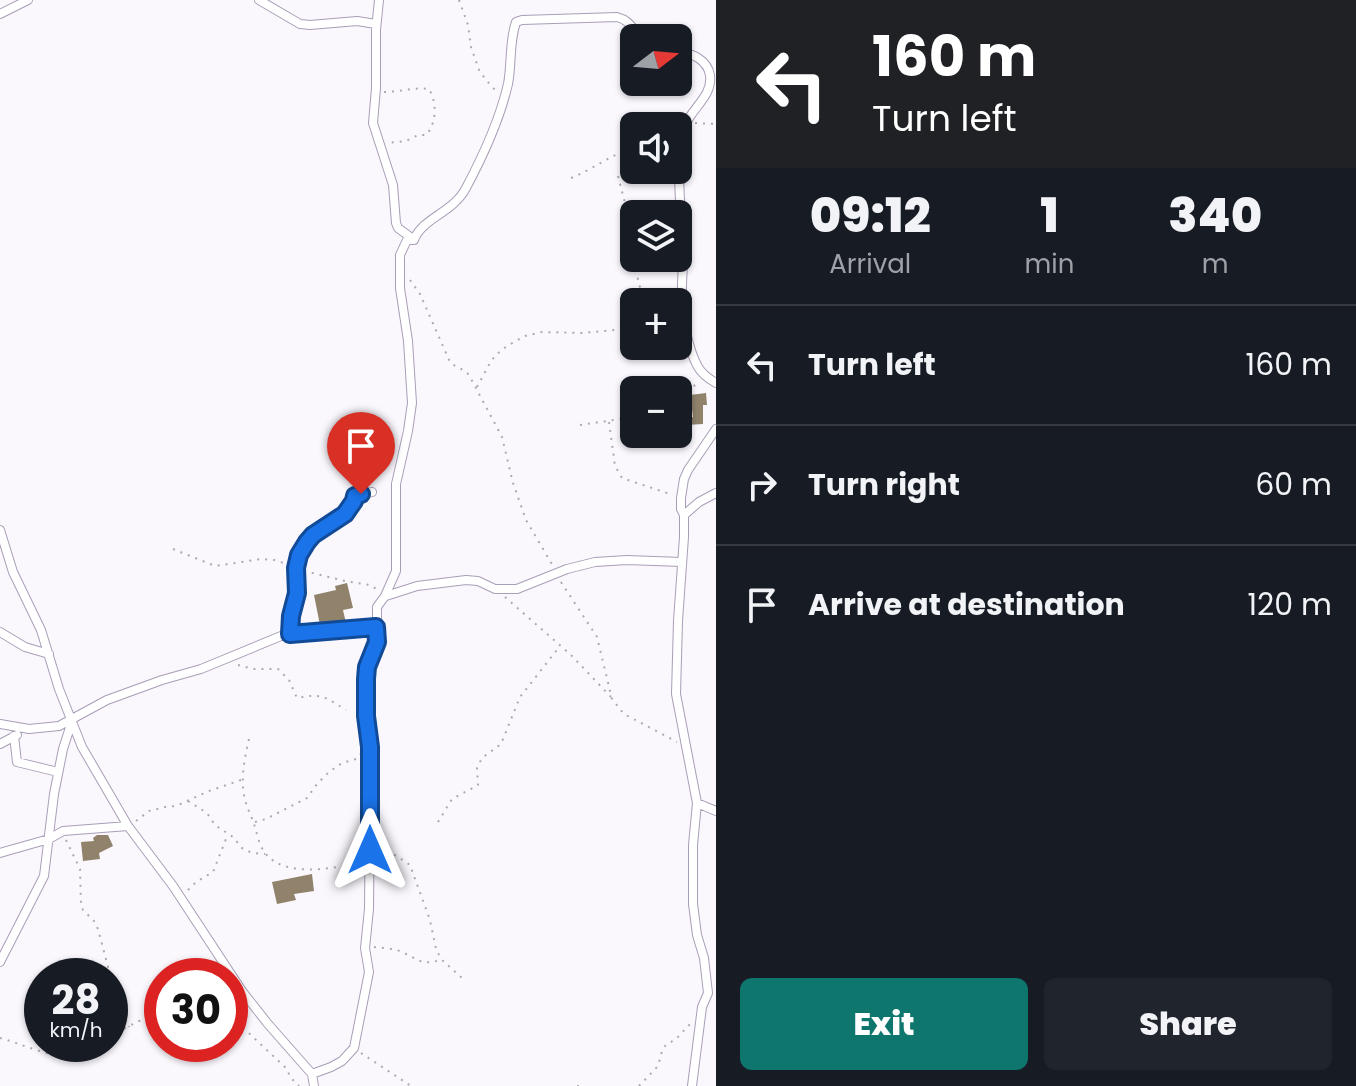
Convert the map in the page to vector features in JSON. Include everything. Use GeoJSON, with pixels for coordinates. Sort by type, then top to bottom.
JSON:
{"type":"FeatureCollection","features":[{"type":"Feature","properties":{"kind":"street"},"geometry":{"type":"LineString","coordinates":[[0,14],[28,0]]}},
{"type":"Feature","properties":{"kind":"street"},"geometry":{"type":"LineString","coordinates":[[259,0],[300,24],[357,21],[376,24]]}},
{"type":"Feature","properties":{"kind":"street"},"geometry":{"type":"LineString","coordinates":[[379,0],[373,123],[393,185],[396,223],[414,240]]}},
{"type":"Feature","properties":{"kind":"street"},"geometry":{"type":"LineString","coordinates":[[414,240],[418,229],[462,196],[503,98],[518,20],[617,17],[631,24]]}},
{"type":"Feature","properties":{"kind":"street"},"geometry":{"type":"LineString","coordinates":[[692,55],[705,62],[710,83],[692,115]]}},
{"type":"Feature","properties":{"kind":"street"},"geometry":{"type":"LineString","coordinates":[[681,184],[684,260],[681,304],[695,359],[712,381]]}},
{"type":"Feature","properties":{"kind":"street"},"geometry":{"type":"LineString","coordinates":[[312,1074],[342,1061],[354,1048],[368,981],[365,948],[369,909],[370,747],[366,679],[367,667],[377,642],[377,607],[396,571],[396,484],[412,403],[408,341],[400,296],[400,255],[407,240],[414,240]]}},
{"type":"Feature","properties":{"kind":"street"},"geometry":{"type":"LineString","coordinates":[[692,1086],[702,1007],[708,993],[693,904],[697,803],[676,694],[684,515],[681,498],[688,470],[716,429]]}},
{"type":"Feature","properties":{"kind":"street"},"geometry":{"type":"LineString","coordinates":[[290,634],[298,587],[296,568],[299,555],[313,535],[345,514],[355,496],[372,492]]}},
{"type":"Feature","properties":{"kind":"street"},"geometry":{"type":"LineString","coordinates":[[684,515],[716,493]]}},
{"type":"Feature","properties":{"kind":"street"},"geometry":{"type":"LineString","coordinates":[[0,530],[13,572],[41,630],[59,689],[82,747],[128,826],[185,903],[242,991],[312,1074],[314,1086]]}},
{"type":"Feature","properties":{"kind":"street"},"geometry":{"type":"LineString","coordinates":[[385,596],[417,586],[458,580],[472,580],[495,589],[521,589],[557,573],[595,562],[682,562]]}},
{"type":"Feature","properties":{"kind":"street"},"geometry":{"type":"LineString","coordinates":[[0,724],[29,729],[59,726],[107,700],[201,669],[290,634],[376,627]]}},
{"type":"Feature","properties":{"kind":"street"},"geometry":{"type":"LineString","coordinates":[[0,632],[25,647],[49,654]]}},
{"type":"Feature","properties":{"kind":"street"},"geometry":{"type":"LineString","coordinates":[[0,962],[44,876],[58,772],[73,720]]}},
{"type":"Feature","properties":{"kind":"street"},"geometry":{"type":"LineString","coordinates":[[0,744],[29,729]]}},
{"type":"Feature","properties":{"kind":"street"},"geometry":{"type":"LineString","coordinates":[[14,736],[17,762],[58,772]]}},
{"type":"Feature","properties":{"kind":"street"},"geometry":{"type":"LineString","coordinates":[[697,803],[716,811]]}},
{"type":"Feature","properties":{"kind":"street"},"geometry":{"type":"LineString","coordinates":[[0,853],[49,839],[63,831],[128,826]]}},
{"type":"Feature","properties":{"kind":"path"},"geometry":{"type":"LineString","coordinates":[[459,0],[479,70],[503,98]]}},
{"type":"Feature","properties":{"kind":"path"},"geometry":{"type":"LineString","coordinates":[[375,95],[424,88],[433,94],[434,116],[429,133],[406,141],[389,142],[381,149]]}},
{"type":"Feature","properties":{"kind":"path"},"geometry":{"type":"LineString","coordinates":[[692,123],[716,124]]}},
{"type":"Feature","properties":{"kind":"path"},"geometry":{"type":"LineString","coordinates":[[571,178],[620,152]]}},
{"type":"Feature","properties":{"kind":"path"},"geometry":{"type":"LineString","coordinates":[[618,176],[640,288]]}},
{"type":"Feature","properties":{"kind":"path"},"geometry":{"type":"LineString","coordinates":[[400,269],[420,294],[450,362],[469,375],[502,437],[526,520],[563,586],[597,637],[611,697]]}},
{"type":"Feature","properties":{"kind":"path"},"geometry":{"type":"LineString","coordinates":[[476,389],[497,354],[525,336],[542,332],[581,333],[620,328]]}},
{"type":"Feature","properties":{"kind":"path"},"geometry":{"type":"LineString","coordinates":[[692,387],[712,381]]}},
{"type":"Feature","properties":{"kind":"path"},"geometry":{"type":"LineString","coordinates":[[580,425],[620,420]]}},
{"type":"Feature","properties":{"kind":"path"},"geometry":{"type":"LineString","coordinates":[[609,422],[615,466],[622,478],[681,498]]}},
{"type":"Feature","properties":{"kind":"path"},"geometry":{"type":"LineString","coordinates":[[173,549],[215,566],[268,559],[370,585],[385,596]]}},
{"type":"Feature","properties":{"kind":"path"},"geometry":{"type":"LineString","coordinates":[[495,589],[579,663],[624,714],[688,750]]}},
{"type":"Feature","properties":{"kind":"path"},"geometry":{"type":"LineString","coordinates":[[438,822],[452,799],[478,785],[477,768],[482,758],[501,744],[520,697],[560,646]]}},
{"type":"Feature","properties":{"kind":"path"},"geometry":{"type":"LineString","coordinates":[[227,657],[244,667],[278,669],[287,677],[297,698],[323,696],[346,710]]}},
{"type":"Feature","properties":{"kind":"path"},"geometry":{"type":"LineString","coordinates":[[249,739],[242,780],[246,805],[266,854]]}},
{"type":"Feature","properties":{"kind":"path"},"geometry":{"type":"LineString","coordinates":[[253,822],[266,819],[307,798],[329,772],[342,763],[356,759],[370,747]]}},
{"type":"Feature","properties":{"kind":"path"},"geometry":{"type":"LineString","coordinates":[[128,826],[149,811],[176,806],[242,780]]}},
{"type":"Feature","properties":{"kind":"path"},"geometry":{"type":"LineString","coordinates":[[187,800],[207,813],[215,825],[246,851],[266,854],[282,865],[297,869],[339,867],[383,850],[392,853],[410,865],[430,920],[436,949],[441,959],[462,978]]}},
{"type":"Feature","properties":{"kind":"path"},"geometry":{"type":"LineString","coordinates":[[63,831],[80,869],[81,904],[98,929],[112,982],[129,1027],[144,1020]]}},
{"type":"Feature","properties":{"kind":"path"},"geometry":{"type":"LineString","coordinates":[[185,903],[188,889],[213,872],[228,834]]}},
{"type":"Feature","properties":{"kind":"path"},"geometry":{"type":"LineString","coordinates":[[365,948],[399,951],[426,963],[441,959]]}},
{"type":"Feature","properties":{"kind":"path"},"geometry":{"type":"LineString","coordinates":[[639,1086],[658,1066],[665,1046],[691,1024]]}},
{"type":"Feature","properties":{"kind":"path"},"geometry":{"type":"LineString","coordinates":[[248,1032],[286,1068],[299,1086]]}},
{"type":"Feature","properties":{"kind":"path"},"geometry":{"type":"LineString","coordinates":[[0,1038],[24,1045]]}},
{"type":"Feature","properties":{"kind":"path"},"geometry":{"type":"LineString","coordinates":[[354,1048],[411,1086]]}},
{"type":"Feature","properties":{"kind":"path"},"geometry":{"type":"LineString","coordinates":[[577,1086],[583,1086]]}},
{"type":"Feature","properties":{"kind":"building"},"geometry":{"type":"Polygon","coordinates":[[[706,393],[703,424],[692,425],[692,395],[706,393]]]}},
{"type":"Feature","properties":{"kind":"building"},"geometry":{"type":"Polygon","coordinates":[[[347,583],[353,608],[343,610],[346,623],[320,625],[314,595],[336,590],[335,586],[347,583]]]}},
{"type":"Feature","properties":{"kind":"building"},"geometry":{"type":"Polygon","coordinates":[[[97,835],[108,835],[113,846],[99,853],[100,859],[83,861],[81,842],[94,841],[97,835]]]}},
{"type":"Feature","properties":{"kind":"building"},"geometry":{"type":"Polygon","coordinates":[[[312,874],[314,891],[294,894],[296,900],[277,904],[272,882],[312,874]]]}},
{"type":"Feature","properties":{"kind":"route"},"geometry":{"type":"LineString","coordinates":[[361,494],[355,496],[345,514],[313,535],[299,555],[296,568],[298,587],[290,634],[376,627],[377,642],[367,667],[366,679],[370,747],[370,850]]}}]}
